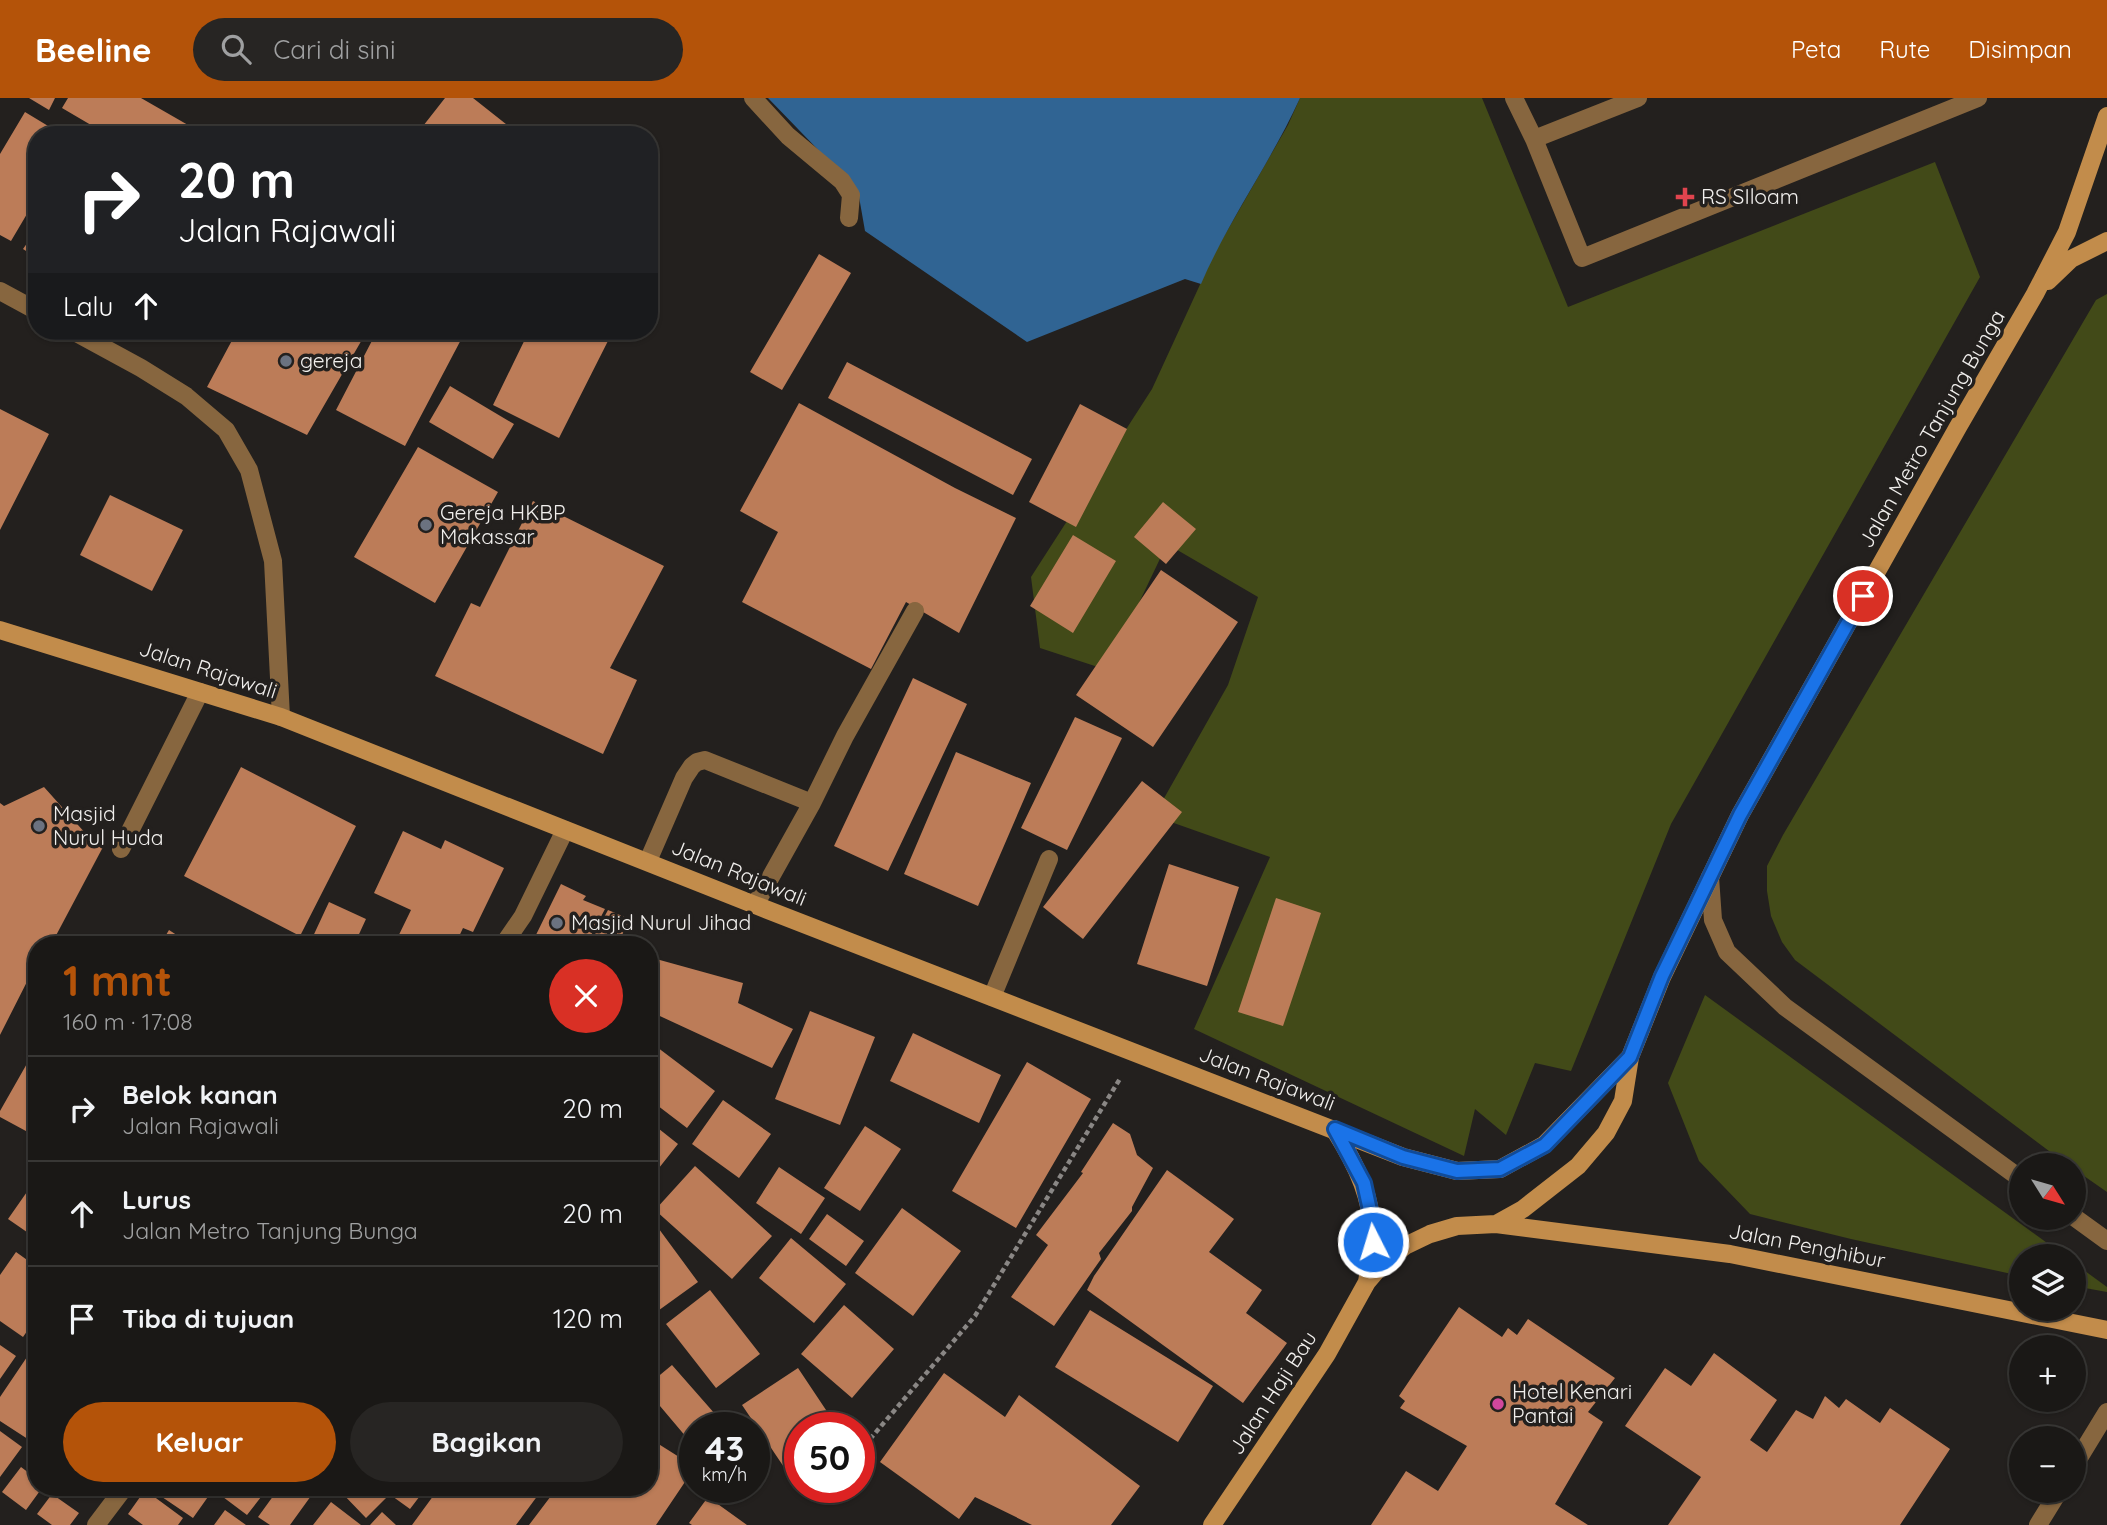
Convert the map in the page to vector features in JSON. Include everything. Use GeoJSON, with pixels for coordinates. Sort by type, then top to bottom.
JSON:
{"type":"FeatureCollection","features":[{"type":"Feature","properties":{"kind":"main road","name":"Jalan Metro Tanjung Bunga"},"geometry":{"type":"LineString","coordinates":[[1496,1224],[1523,1209],[1578,1167],[1606,1133],[1623,1101],[1630,1057],[1662,976],[1710,877],[1747,803],[2067,232],[2107,116]]}},
{"type":"Feature","properties":{"kind":"main road"},"geometry":{"type":"LineString","coordinates":[[2035,293],[2071,259],[2107,241]]}},
{"type":"Feature","properties":{"kind":"main road","name":"Jalan Rajawali"},"geometry":{"type":"LineString","coordinates":[[0,630],[281,717],[1403,1157],[1457,1171]]}},
{"type":"Feature","properties":{"kind":"main road","name":"Jalan Metro Tanjung Bunga"},"geometry":{"type":"LineString","coordinates":[[1457,1171],[1500,1169],[1545,1145],[1630,1057]]}},
{"type":"Feature","properties":{"kind":"main road","name":"Jalan Haji Bau"},"geometry":{"type":"LineString","coordinates":[[1335,1129],[1364,1183],[1371,1215],[1373,1242],[1367,1282]]}},
{"type":"Feature","properties":{"kind":"main road","name":"Jalan Haji Bau"},"geometry":{"type":"LineString","coordinates":[[1212,1525],[1326,1354],[1367,1282],[1384,1262],[1405,1246],[1430,1234],[1457,1226],[1496,1224]]}},
{"type":"Feature","properties":{"kind":"main road","name":"Jalan Penghibur"},"geometry":{"type":"LineString","coordinates":[[1496,1224],[1730,1254],[2107,1330]]}},
{"type":"Feature","properties":{"kind":"street"},"geometry":{"type":"LineString","coordinates":[[752,98],[788,136],[842,181],[851,195],[849,218]]}},
{"type":"Feature","properties":{"kind":"street"},"geometry":{"type":"LineString","coordinates":[[1514,98],[1534,139],[1582,258],[1978,98]]}},
{"type":"Feature","properties":{"kind":"street"},"geometry":{"type":"LineString","coordinates":[[1534,139],[1638,98]]}},
{"type":"Feature","properties":{"kind":"street"},"geometry":{"type":"LineString","coordinates":[[0,291],[28,306]]}},
{"type":"Feature","properties":{"kind":"street"},"geometry":{"type":"LineString","coordinates":[[90,340],[186,396],[226,430],[248,470],[273,561],[281,717]]}},
{"type":"Feature","properties":{"kind":"street"},"geometry":{"type":"LineString","coordinates":[[755,905],[915,611]]}},
{"type":"Feature","properties":{"kind":"street"},"geometry":{"type":"LineString","coordinates":[[121,849],[200,692]]}},
{"type":"Feature","properties":{"kind":"street"},"geometry":{"type":"LineString","coordinates":[[648,862],[684,778],[697,762],[705,760],[812,803]]}},
{"type":"Feature","properties":{"kind":"street"},"geometry":{"type":"LineString","coordinates":[[509,936],[523,916],[565,830]]}},
{"type":"Feature","properties":{"kind":"street"},"geometry":{"type":"LineString","coordinates":[[992,997],[1049,859]]}},
{"type":"Feature","properties":{"kind":"street"},"geometry":{"type":"LineString","coordinates":[[1710,877],[1713,920],[1727,952],[1785,1007],[2009,1170]]}},
{"type":"Feature","properties":{"kind":"street"},"geometry":{"type":"LineString","coordinates":[[2086,1226],[2107,1241]]}},
{"type":"Feature","properties":{"kind":"street"},"geometry":{"type":"LineString","coordinates":[[2086,1446],[2107,1412]]}},
{"type":"Feature","properties":{"kind":"street"},"geometry":{"type":"LineString","coordinates":[[96,1525],[118,1496]]}},
{"type":"Feature","properties":{"kind":"street"},"geometry":{"type":"LineString","coordinates":[[2038,1525],[2052,1503]]}},
{"type":"Feature","properties":{"kind":"path"},"geometry":{"type":"LineString","coordinates":[[875,1433],[975,1316],[1136,1053]]}},
{"type":"Feature","properties":{"kind":"green space"},"geometry":{"type":"Polygon","coordinates":[[[1300,98],[1482,98],[1568,307],[1935,162],[1980,277],[1671,824],[1571,1071],[1535,1063],[1506,1135],[1475,1109],[1464,1156],[1194,1029],[1270,857],[1154,816],[1228,685],[1258,597],[1167,544],[1107,670],[1040,648],[1031,577],[1152,389],[1215,252],[1288,125],[1300,98]]]}},
{"type":"Feature","properties":{"kind":"green space"},"geometry":{"type":"Polygon","coordinates":[[[2107,294],[2107,1192],[2086,1177],[2086,1153],[2052,1153],[1795,960],[1782,942],[1771,916],[1767,891],[1767,866],[1783,835],[2096,300],[2107,294]]]}},
{"type":"Feature","properties":{"kind":"green space"},"geometry":{"type":"Polygon","coordinates":[[[1705,995],[2009,1215],[2009,1230],[2029,1230],[2048,1244],[2009,1244],[2009,1273],[1750,1214],[1699,1161],[1668,1083],[1705,995]]]}},
{"type":"Feature","properties":{"kind":"green space"},"geometry":{"type":"Polygon","coordinates":[[[2086,1272],[2107,1287],[2107,1292],[2086,1288],[2086,1272]]]}},
{"type":"Feature","properties":{"kind":"water"},"geometry":{"type":"Polygon","coordinates":[[[768,98],[1300,98],[1201,284],[1185,279],[1027,342],[865,231],[858,191],[768,98]]]}},
{"type":"Feature","properties":{"kind":"building"},"geometry":{"type":"Polygon","coordinates":[[[29,98],[55,98],[49,110],[29,98]]]}},
{"type":"Feature","properties":{"kind":"building"},"geometry":{"type":"Polygon","coordinates":[[[68,98],[141,98],[188,125],[93,126],[62,108],[68,98]]]}},
{"type":"Feature","properties":{"kind":"building"},"geometry":{"type":"Polygon","coordinates":[[[445,98],[473,98],[509,126],[423,126],[445,98]]]}},
{"type":"Feature","properties":{"kind":"building"},"geometry":{"type":"Polygon","coordinates":[[[25,112],[48,126],[28,126],[28,212],[11,241],[0,235],[0,154],[25,112]]]}},
{"type":"Feature","properties":{"kind":"building"},"geometry":{"type":"Polygon","coordinates":[[[819,254],[851,273],[782,390],[750,372],[819,254]]]}},
{"type":"Feature","properties":{"kind":"building","name":"gereja"},"geometry":{"type":"Polygon","coordinates":[[[232,340],[362,340],[307,435],[207,387],[232,340]]]}},
{"type":"Feature","properties":{"kind":"building"},"geometry":{"type":"Polygon","coordinates":[[[372,340],[461,340],[405,446],[336,410],[372,340]]]}},
{"type":"Feature","properties":{"kind":"building"},"geometry":{"type":"Polygon","coordinates":[[[525,340],[608,340],[559,438],[493,405],[525,340]]]}},
{"type":"Feature","properties":{"kind":"building"},"geometry":{"type":"Polygon","coordinates":[[[847,362],[1032,459],[1013,495],[828,398],[847,362]]]}},
{"type":"Feature","properties":{"kind":"building"},"geometry":{"type":"Polygon","coordinates":[[[450,386],[514,424],[493,459],[429,422],[450,386]]]}},
{"type":"Feature","properties":{"kind":"building"},"geometry":{"type":"Polygon","coordinates":[[[799,403],[1016,518],[959,633],[906,602],[871,669],[742,602],[778,532],[740,511],[799,403]]]}},
{"type":"Feature","properties":{"kind":"building"},"geometry":{"type":"Polygon","coordinates":[[[1080,404],[1127,429],[1076,527],[1029,502],[1080,404]]]}},
{"type":"Feature","properties":{"kind":"building"},"geometry":{"type":"Polygon","coordinates":[[[0,409],[49,434],[0,530],[0,409]]]}},
{"type":"Feature","properties":{"kind":"building","name":"Gereja HKBP Makassar"},"geometry":{"type":"Polygon","coordinates":[[[418,447],[498,492],[435,603],[354,557],[418,447]]]}},
{"type":"Feature","properties":{"kind":"building"},"geometry":{"type":"Polygon","coordinates":[[[110,495],[183,530],[152,591],[80,555],[110,495]]]}},
{"type":"Feature","properties":{"kind":"building"},"geometry":{"type":"Polygon","coordinates":[[[533,501],[664,566],[610,668],[637,680],[603,754],[435,676],[471,603],[480,607],[533,501]]]}},
{"type":"Feature","properties":{"kind":"building"},"geometry":{"type":"Polygon","coordinates":[[[1163,502],[1196,529],[1166,564],[1134,537],[1163,502]]]}},
{"type":"Feature","properties":{"kind":"building"},"geometry":{"type":"Polygon","coordinates":[[[1073,535],[1116,561],[1073,633],[1030,606],[1073,535]]]}},
{"type":"Feature","properties":{"kind":"building"},"geometry":{"type":"Polygon","coordinates":[[[1161,570],[1238,622],[1153,747],[1076,695],[1161,570]]]}},
{"type":"Feature","properties":{"kind":"building"},"geometry":{"type":"Polygon","coordinates":[[[913,678],[967,704],[888,871],[834,846],[913,678]]]}},
{"type":"Feature","properties":{"kind":"building"},"geometry":{"type":"Polygon","coordinates":[[[1075,717],[1122,738],[1067,850],[1021,828],[1075,717]]]}},
{"type":"Feature","properties":{"kind":"building"},"geometry":{"type":"Polygon","coordinates":[[[956,752],[1031,783],[978,906],[904,874],[956,752]]]}},
{"type":"Feature","properties":{"kind":"building"},"geometry":{"type":"Polygon","coordinates":[[[241,767],[356,826],[300,936],[184,876],[241,767]]]}},
{"type":"Feature","properties":{"kind":"building"},"geometry":{"type":"Polygon","coordinates":[[[1142,781],[1182,812],[1083,939],[1043,907],[1142,781]]]}},
{"type":"Feature","properties":{"kind":"building"},"geometry":{"type":"Polygon","coordinates":[[[44,787],[95,844],[103,847],[56,936],[28,936],[28,980],[0,1035],[0,803],[4,806],[44,787]]]}},
{"type":"Feature","properties":{"kind":"building"},"geometry":{"type":"Polygon","coordinates":[[[403,831],[441,849],[445,840],[504,868],[473,932],[463,928],[459,936],[398,936],[411,910],[374,893],[403,831]]]}},
{"type":"Feature","properties":{"kind":"building"},"geometry":{"type":"Polygon","coordinates":[[[1169,864],[1239,887],[1207,986],[1137,964],[1169,864]]]}},
{"type":"Feature","properties":{"kind":"building","name":"Masjid Nurul Jihad"},"geometry":{"type":"Polygon","coordinates":[[[561,884],[586,896],[583,900],[605,909],[591,936],[535,936],[561,884]]]}},
{"type":"Feature","properties":{"kind":"building"},"geometry":{"type":"Polygon","coordinates":[[[1276,898],[1321,913],[1283,1026],[1238,1012],[1276,898]]]}},
{"type":"Feature","properties":{"kind":"building"},"geometry":{"type":"Polygon","coordinates":[[[329,902],[366,919],[358,936],[313,936],[329,902]]]}},
{"type":"Feature","properties":{"kind":"building"},"geometry":{"type":"Polygon","coordinates":[[[608,910],[630,919],[622,936],[594,936],[608,910]]]}},
{"type":"Feature","properties":{"kind":"building"},"geometry":{"type":"Polygon","coordinates":[[[169,930],[178,936],[165,936],[169,930]]]}},
{"type":"Feature","properties":{"kind":"building"},"geometry":{"type":"Polygon","coordinates":[[[658,959],[743,983],[738,1003],[793,1029],[772,1068],[658,1015],[658,959]]]}},
{"type":"Feature","properties":{"kind":"building"},"geometry":{"type":"Polygon","coordinates":[[[810,1011],[875,1037],[840,1125],[775,1099],[810,1011]]]}},
{"type":"Feature","properties":{"kind":"building"},"geometry":{"type":"Polygon","coordinates":[[[913,1033],[1001,1075],[979,1123],[890,1081],[913,1033]]]}},
{"type":"Feature","properties":{"kind":"building"},"geometry":{"type":"Polygon","coordinates":[[[658,1048],[715,1091],[687,1128],[658,1106],[658,1048]]]}},
{"type":"Feature","properties":{"kind":"building"},"geometry":{"type":"Polygon","coordinates":[[[28,1062],[28,1132],[0,1117],[0,1111],[28,1062]]]}},
{"type":"Feature","properties":{"kind":"building"},"geometry":{"type":"Polygon","coordinates":[[[1027,1062],[1091,1099],[1016,1228],[952,1191],[1027,1062]]]}},
{"type":"Feature","properties":{"kind":"building"},"geometry":{"type":"Polygon","coordinates":[[[723,1100],[771,1134],[739,1178],[692,1144],[723,1100]]]}},
{"type":"Feature","properties":{"kind":"building"},"geometry":{"type":"Polygon","coordinates":[[[1113,1123],[1130,1134],[1137,1155],[1153,1168],[1132,1211],[1099,1253],[1101,1259],[1054,1326],[1011,1297],[1048,1245],[1036,1235],[1083,1173],[1081,1172],[1113,1123]]]}},
{"type":"Feature","properties":{"kind":"building"},"geometry":{"type":"Polygon","coordinates":[[[865,1126],[901,1149],[860,1211],[824,1188],[865,1126]]]}},
{"type":"Feature","properties":{"kind":"building"},"geometry":{"type":"Polygon","coordinates":[[[658,1128],[678,1144],[658,1169],[658,1128]]]}},
{"type":"Feature","properties":{"kind":"building"},"geometry":{"type":"Polygon","coordinates":[[[695,1166],[772,1236],[732,1279],[658,1213],[658,1207],[695,1166]]]}},
{"type":"Feature","properties":{"kind":"building"},"geometry":{"type":"Polygon","coordinates":[[[779,1167],[825,1198],[801,1234],[756,1203],[779,1167]]]}},
{"type":"Feature","properties":{"kind":"building"},"geometry":{"type":"Polygon","coordinates":[[[1167,1170],[1234,1219],[1209,1252],[1262,1290],[1246,1313],[1287,1343],[1243,1403],[1087,1290],[1167,1170]]]}},
{"type":"Feature","properties":{"kind":"building"},"geometry":{"type":"Polygon","coordinates":[[[28,1190],[28,1233],[8,1219],[28,1190]]]}},
{"type":"Feature","properties":{"kind":"building"},"geometry":{"type":"Polygon","coordinates":[[[902,1208],[961,1251],[913,1316],[855,1273],[902,1208]]]}},
{"type":"Feature","properties":{"kind":"building"},"geometry":{"type":"Polygon","coordinates":[[[827,1214],[864,1241],[846,1266],[809,1239],[827,1214]]]}},
{"type":"Feature","properties":{"kind":"building"},"geometry":{"type":"Polygon","coordinates":[[[658,1230],[698,1282],[658,1311],[658,1230]]]}},
{"type":"Feature","properties":{"kind":"building"},"geometry":{"type":"Polygon","coordinates":[[[791,1238],[846,1284],[814,1323],[759,1278],[791,1238]]]}},
{"type":"Feature","properties":{"kind":"building"},"geometry":{"type":"Polygon","coordinates":[[[16,1252],[28,1261],[28,1330],[23,1337],[0,1321],[0,1275],[16,1252]]]}},
{"type":"Feature","properties":{"kind":"building"},"geometry":{"type":"Polygon","coordinates":[[[710,1290],[760,1354],[716,1388],[666,1324],[710,1290]]]}},
{"type":"Feature","properties":{"kind":"building"},"geometry":{"type":"Polygon","coordinates":[[[844,1305],[894,1349],[852,1398],[801,1354],[844,1305]]]}},
{"type":"Feature","properties":{"kind":"building","name":"Hotel Kenari Pantai"},"geometry":{"type":"Polygon","coordinates":[[[1459,1307],[1502,1337],[1508,1328],[1517,1335],[1528,1319],[1615,1378],[1588,1412],[1603,1422],[1555,1504],[1588,1525],[1371,1525],[1406,1471],[1438,1491],[1467,1446],[1400,1408],[1405,1401],[1399,1396],[1459,1307]]]}},
{"type":"Feature","properties":{"kind":"building"},"geometry":{"type":"Polygon","coordinates":[[[1090,1310],[1213,1386],[1178,1442],[1055,1367],[1090,1310]]]}},
{"type":"Feature","properties":{"kind":"building"},"geometry":{"type":"Polygon","coordinates":[[[0,1345],[16,1356],[0,1379],[0,1345]]]}},
{"type":"Feature","properties":{"kind":"building"},"geometry":{"type":"Polygon","coordinates":[[[1714,1353],[1777,1400],[1750,1440],[1767,1452],[1796,1410],[1813,1419],[1825,1396],[1839,1408],[1846,1399],[1880,1423],[1890,1408],[1950,1449],[1900,1525],[1668,1525],[1701,1477],[1625,1426],[1665,1368],[1691,1386],[1714,1353]]]}},
{"type":"Feature","properties":{"kind":"building"},"geometry":{"type":"Polygon","coordinates":[[[28,1358],[28,1439],[0,1421],[0,1397],[28,1358]]]}},
{"type":"Feature","properties":{"kind":"building"},"geometry":{"type":"Polygon","coordinates":[[[672,1365],[713,1412],[679,1412],[679,1429],[658,1404],[658,1377],[672,1365]]]}},
{"type":"Feature","properties":{"kind":"building"},"geometry":{"type":"Polygon","coordinates":[[[798,1368],[827,1412],[784,1412],[784,1467],[770,1446],[770,1412],[747,1412],[742,1405],[798,1368]]]}},
{"type":"Feature","properties":{"kind":"building"},"geometry":{"type":"Polygon","coordinates":[[[944,1373],[1005,1417],[1019,1395],[1140,1486],[1111,1525],[1032,1525],[975,1497],[959,1519],[880,1462],[944,1373]]]}},
{"type":"Feature","properties":{"kind":"building"},"geometry":{"type":"Polygon","coordinates":[[[0,1431],[22,1447],[0,1477],[0,1431]]]}},
{"type":"Feature","properties":{"kind":"building"},"geometry":{"type":"Polygon","coordinates":[[[658,1444],[679,1457],[679,1491],[656,1525],[529,1525],[551,1496],[658,1496],[658,1444]]]}},
{"type":"Feature","properties":{"kind":"building"},"geometry":{"type":"Polygon","coordinates":[[[21,1467],[28,1472],[28,1496],[36,1496],[26,1510],[2,1492],[21,1467]]]}},
{"type":"Feature","properties":{"kind":"building"},"geometry":{"type":"Polygon","coordinates":[[[50,1496],[55,1496],[79,1513],[70,1525],[52,1525],[37,1514],[50,1496]]]}},
{"type":"Feature","properties":{"kind":"building"},"geometry":{"type":"Polygon","coordinates":[[[141,1496],[153,1496],[183,1518],[178,1525],[143,1525],[128,1514],[141,1496]]]}},
{"type":"Feature","properties":{"kind":"building"},"geometry":{"type":"Polygon","coordinates":[[[163,1496],[209,1496],[193,1518],[163,1496]]]}},
{"type":"Feature","properties":{"kind":"building"},"geometry":{"type":"Polygon","coordinates":[[[222,1496],[262,1496],[247,1515],[222,1496]]]}},
{"type":"Feature","properties":{"kind":"building"},"geometry":{"type":"Polygon","coordinates":[[[273,1496],[311,1496],[290,1525],[270,1525],[258,1517],[273,1496]]]}},
{"type":"Feature","properties":{"kind":"building"},"geometry":{"type":"Polygon","coordinates":[[[345,1496],[386,1498],[366,1518],[345,1496]]]}},
{"type":"Feature","properties":{"kind":"building"},"geometry":{"type":"Polygon","coordinates":[[[392,1496],[420,1496],[410,1509],[392,1496]]]}},
{"type":"Feature","properties":{"kind":"building"},"geometry":{"type":"Polygon","coordinates":[[[433,1496],[537,1496],[516,1525],[412,1525],[433,1496]]]}},
{"type":"Feature","properties":{"kind":"building"},"geometry":{"type":"Polygon","coordinates":[[[331,1502],[361,1525],[313,1525],[331,1502]]]}},
{"type":"Feature","properties":{"kind":"building"},"geometry":{"type":"Polygon","coordinates":[[[704,1503],[716,1503],[747,1525],[692,1525],[689,1523],[704,1503]]]}},
{"type":"Feature","properties":{"kind":"building"},"geometry":{"type":"Polygon","coordinates":[[[225,1510],[246,1525],[214,1525],[225,1510]]]}},
{"type":"Feature","properties":{"kind":"building"},"geometry":{"type":"Polygon","coordinates":[[[382,1512],[396,1525],[370,1525],[382,1512]]]}},
{"type":"Feature","properties":{"kind":"place","name":"RS SIloam"},"geometry":{"type":"Point","coordinates":[1685,197]}},
{"type":"Feature","properties":{"kind":"place","name":"gereja"},"geometry":{"type":"Point","coordinates":[286,361]}},
{"type":"Feature","properties":{"kind":"place","name":"Gereja HKBP Makassar"},"geometry":{"type":"Point","coordinates":[426,525]}},
{"type":"Feature","properties":{"kind":"place","name":"Masjid Nurul Huda"},"geometry":{"type":"Point","coordinates":[39,826]}},
{"type":"Feature","properties":{"kind":"place","name":"Masjid Nurul Jihad"},"geometry":{"type":"Point","coordinates":[557,923]}},
{"type":"Feature","properties":{"kind":"place","name":"Hotel Kenari Pantai"},"geometry":{"type":"Point","coordinates":[1498,1404]}},
{"type":"Feature","properties":{"kind":"route"},"geometry":{"type":"LineString","coordinates":[[1373,1242],[1364,1183],[1335,1129],[1403,1157],[1457,1171],[1500,1169],[1545,1145],[1630,1057],[1662,976],[1740,815],[1863,596]]}}]}
